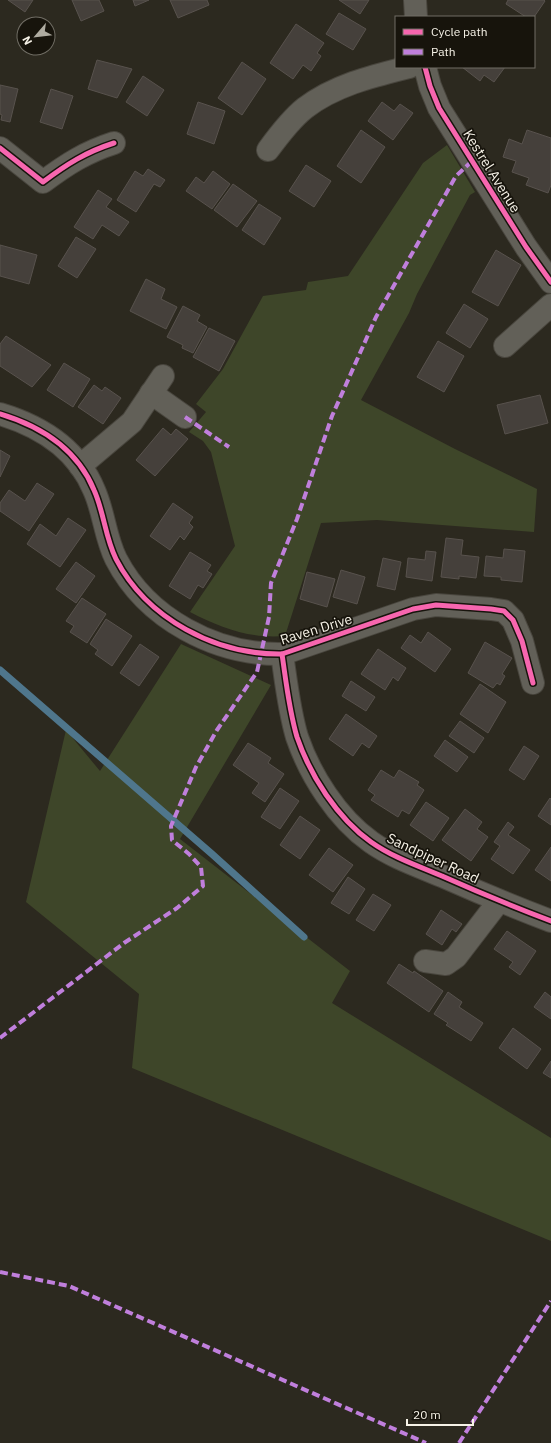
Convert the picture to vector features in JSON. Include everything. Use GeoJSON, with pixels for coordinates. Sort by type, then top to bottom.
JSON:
{"type":"FeatureCollection","features":[{"type":"Feature","properties":{"kind":"street"},"geometry":{"type":"LineString","coordinates":[[415,0],[416,16]]}},
{"type":"Feature","properties":{"kind":"street"},"geometry":{"type":"LineString","coordinates":[[268,150],[284,129],[305,108],[326,96],[367,78],[405,68]]}},
{"type":"Feature","properties":{"kind":"street","name":"Kestrel Avenue"},"geometry":{"type":"LineString","coordinates":[[425,68],[430,86],[443,114],[526,247],[551,282]]}},
{"type":"Feature","properties":{"kind":"street"},"geometry":{"type":"LineString","coordinates":[[0,148],[43,182],[69,163],[90,151],[114,143]]}},
{"type":"Feature","properties":{"kind":"street"},"geometry":{"type":"LineString","coordinates":[[505,346],[551,305]]}},
{"type":"Feature","properties":{"kind":"street"},"geometry":{"type":"LineString","coordinates":[[80,466],[132,422],[157,385],[185,417]]}},
{"type":"Feature","properties":{"kind":"street","name":"Raven Drive"},"geometry":{"type":"LineString","coordinates":[[0,414],[24,422],[45,433],[80,466],[94,490],[116,559],[134,586],[154,607],[182,628],[213,642],[262,654],[282,654],[413,609],[436,605],[504,611],[513,620],[522,641],[533,683]]}},
{"type":"Feature","properties":{"kind":"street","name":"Sandpiper Road"},"geometry":{"type":"LineString","coordinates":[[282,654],[288,694],[297,736],[313,774],[330,800],[370,842],[412,864],[499,901],[551,921]]}},
{"type":"Feature","properties":{"kind":"street"},"geometry":{"type":"LineString","coordinates":[[425,961],[446,964],[456,957],[499,901]]}},
{"type":"Feature","properties":{"kind":"green space"},"geometry":{"type":"Polygon","coordinates":[[[447,145],[475,192],[470,195],[417,294],[409,313],[361,400],[455,449],[537,489],[534,532],[377,520],[321,523],[285,636],[260,636],[236,631],[213,623],[190,612],[235,546],[211,452],[203,441],[189,432],[206,412],[196,404],[223,369],[263,296],[306,290],[308,282],[348,276],[423,163],[447,145]]]}},
{"type":"Feature","properties":{"kind":"green space"},"geometry":{"type":"Polygon","coordinates":[[[181,644],[271,685],[180,839],[350,971],[332,1003],[551,1138],[551,1241],[132,1068],[139,994],[26,902],[66,730],[100,771],[181,644]]]}},
{"type":"Feature","properties":{"kind":"building"},"geometry":{"type":"Polygon","coordinates":[[[8,0],[33,0],[25,12],[8,0]]]}},
{"type":"Feature","properties":{"kind":"building"},"geometry":{"type":"Polygon","coordinates":[[[72,0],[99,0],[104,11],[81,21],[72,0]]]}},
{"type":"Feature","properties":{"kind":"building"},"geometry":{"type":"Polygon","coordinates":[[[133,0],[149,0],[135,6],[133,0]]]}},
{"type":"Feature","properties":{"kind":"building"},"geometry":{"type":"Polygon","coordinates":[[[170,0],[207,0],[209,5],[178,18],[170,0]]]}},
{"type":"Feature","properties":{"kind":"building"},"geometry":{"type":"Polygon","coordinates":[[[339,0],[369,0],[360,14],[339,0]]]}},
{"type":"Feature","properties":{"kind":"building"},"geometry":{"type":"Polygon","coordinates":[[[508,0],[545,1],[535,16],[524,16],[506,4],[508,0]]]}},
{"type":"Feature","properties":{"kind":"building"},"geometry":{"type":"Polygon","coordinates":[[[339,13],[366,29],[353,50],[326,34],[339,13]]]}},
{"type":"Feature","properties":{"kind":"building"},"geometry":{"type":"Polygon","coordinates":[[[296,24],[324,43],[317,53],[321,56],[311,71],[303,65],[293,79],[270,63],[296,24]]]}},
{"type":"Feature","properties":{"kind":"building"},"geometry":{"type":"Polygon","coordinates":[[[97,60],[132,69],[117,98],[88,89],[97,60]]]}},
{"type":"Feature","properties":{"kind":"building"},"geometry":{"type":"Polygon","coordinates":[[[242,62],[266,79],[242,115],[218,98],[242,62]]]}},
{"type":"Feature","properties":{"kind":"building"},"geometry":{"type":"Polygon","coordinates":[[[463,68],[504,68],[494,82],[484,75],[480,81],[463,68]]]}},
{"type":"Feature","properties":{"kind":"building"},"geometry":{"type":"Polygon","coordinates":[[[143,76],[164,90],[147,116],[126,102],[143,76]]]}},
{"type":"Feature","properties":{"kind":"building"},"geometry":{"type":"Polygon","coordinates":[[[0,85],[18,89],[10,122],[1,120],[0,85]]]}},
{"type":"Feature","properties":{"kind":"building"},"geometry":{"type":"Polygon","coordinates":[[[51,89],[73,96],[62,129],[40,122],[51,89]]]}},
{"type":"Feature","properties":{"kind":"building"},"geometry":{"type":"Polygon","coordinates":[[[198,102],[225,111],[214,144],[187,134],[198,102]]]}},
{"type":"Feature","properties":{"kind":"building"},"geometry":{"type":"Polygon","coordinates":[[[382,102],[394,111],[400,104],[413,113],[393,140],[368,121],[382,102]]]}},
{"type":"Feature","properties":{"kind":"building"},"geometry":{"type":"Polygon","coordinates":[[[361,130],[385,147],[361,183],[337,166],[361,130]]]}},
{"type":"Feature","properties":{"kind":"building"},"geometry":{"type":"Polygon","coordinates":[[[527,130],[551,138],[551,185],[548,193],[526,185],[529,178],[512,172],[516,161],[503,157],[509,139],[522,144],[527,130]]]}},
{"type":"Feature","properties":{"kind":"building"},"geometry":{"type":"Polygon","coordinates":[[[306,165],[331,181],[314,207],[289,191],[306,165]]]}},
{"type":"Feature","properties":{"kind":"building"},"geometry":{"type":"Polygon","coordinates":[[[148,169],[165,180],[160,187],[154,184],[136,212],[117,200],[135,171],[143,176],[148,169]]]}},
{"type":"Feature","properties":{"kind":"building"},"geometry":{"type":"Polygon","coordinates":[[[213,171],[230,184],[212,209],[186,191],[196,177],[204,183],[213,171]]]}},
{"type":"Feature","properties":{"kind":"building"},"geometry":{"type":"Polygon","coordinates":[[[233,184],[257,201],[237,227],[214,210],[233,184]]]}},
{"type":"Feature","properties":{"kind":"building"},"geometry":{"type":"Polygon","coordinates":[[[98,190],[112,199],[106,207],[129,222],[119,236],[102,225],[93,239],[74,227],[98,190]]]}},
{"type":"Feature","properties":{"kind":"building"},"geometry":{"type":"Polygon","coordinates":[[[259,204],[281,218],[264,245],[242,230],[259,204]]]}},
{"type":"Feature","properties":{"kind":"building"},"geometry":{"type":"Polygon","coordinates":[[[76,237],[96,249],[77,278],[58,266],[76,237]]]}},
{"type":"Feature","properties":{"kind":"building"},"geometry":{"type":"Polygon","coordinates":[[[0,245],[37,255],[29,284],[0,276],[0,245]]]}},
{"type":"Feature","properties":{"kind":"building"},"geometry":{"type":"Polygon","coordinates":[[[496,250],[521,265],[498,306],[472,292],[496,250]]]}},
{"type":"Feature","properties":{"kind":"building"},"geometry":{"type":"Polygon","coordinates":[[[146,279],[165,289],[161,299],[177,307],[166,329],[130,311],[146,279]]]}},
{"type":"Feature","properties":{"kind":"building"},"geometry":{"type":"Polygon","coordinates":[[[464,304],[488,319],[470,348],[446,333],[464,304]]]}},
{"type":"Feature","properties":{"kind":"building"},"geometry":{"type":"Polygon","coordinates":[[[183,306],[200,315],[197,321],[207,327],[193,353],[182,348],[183,345],[167,337],[183,306]]]}},
{"type":"Feature","properties":{"kind":"building"},"geometry":{"type":"Polygon","coordinates":[[[209,328],[235,341],[219,371],[193,357],[209,328]]]}},
{"type":"Feature","properties":{"kind":"building"},"geometry":{"type":"Polygon","coordinates":[[[6,336],[51,365],[32,387],[0,366],[0,344],[6,336]]]}},
{"type":"Feature","properties":{"kind":"building"},"geometry":{"type":"Polygon","coordinates":[[[438,341],[464,356],[444,392],[417,377],[438,341]]]}},
{"type":"Feature","properties":{"kind":"building"},"geometry":{"type":"Polygon","coordinates":[[[64,363],[90,379],[73,407],[47,390],[64,363]]]}},
{"type":"Feature","properties":{"kind":"building"},"geometry":{"type":"Polygon","coordinates":[[[94,385],[102,391],[105,387],[121,398],[103,424],[78,407],[94,385]]]}},
{"type":"Feature","properties":{"kind":"building"},"geometry":{"type":"Polygon","coordinates":[[[540,395],[548,423],[505,434],[497,405],[540,395]]]}},
{"type":"Feature","properties":{"kind":"building"},"geometry":{"type":"Polygon","coordinates":[[[163,428],[171,435],[176,429],[188,439],[155,476],[136,460],[163,428]]]}},
{"type":"Feature","properties":{"kind":"building"},"geometry":{"type":"Polygon","coordinates":[[[0,450],[10,456],[0,477],[0,450]]]}},
{"type":"Feature","properties":{"kind":"building"},"geometry":{"type":"Polygon","coordinates":[[[37,483],[54,494],[29,531],[0,511],[0,503],[9,490],[25,501],[37,483]]]}},
{"type":"Feature","properties":{"kind":"building"},"geometry":{"type":"Polygon","coordinates":[[[173,503],[193,517],[189,523],[193,527],[184,540],[180,536],[170,550],[150,536],[173,503]]]}},
{"type":"Feature","properties":{"kind":"building"},"geometry":{"type":"Polygon","coordinates":[[[68,518],[86,530],[60,567],[27,544],[40,524],[56,536],[68,518]]]}},
{"type":"Feature","properties":{"kind":"building"},"geometry":{"type":"Polygon","coordinates":[[[446,538],[463,540],[461,555],[479,557],[476,578],[459,576],[459,579],[441,577],[446,538]]]}},
{"type":"Feature","properties":{"kind":"building"},"geometry":{"type":"Polygon","coordinates":[[[504,549],[525,551],[522,582],[501,580],[501,577],[484,576],[486,556],[503,558],[504,549]]]}},
{"type":"Feature","properties":{"kind":"building"},"geometry":{"type":"Polygon","coordinates":[[[426,551],[436,552],[432,581],[406,577],[408,558],[425,560],[426,551]]]}},
{"type":"Feature","properties":{"kind":"building"},"geometry":{"type":"Polygon","coordinates":[[[190,552],[211,565],[207,571],[212,574],[203,588],[198,585],[190,599],[169,586],[190,552]]]}},
{"type":"Feature","properties":{"kind":"building"},"geometry":{"type":"Polygon","coordinates":[[[383,558],[401,562],[395,590],[377,586],[383,558]]]}},
{"type":"Feature","properties":{"kind":"building"},"geometry":{"type":"Polygon","coordinates":[[[76,562],[95,576],[76,603],[56,589],[76,562]]]}},
{"type":"Feature","properties":{"kind":"building"},"geometry":{"type":"Polygon","coordinates":[[[341,570],[365,577],[357,604],[333,597],[341,570]]]}},
{"type":"Feature","properties":{"kind":"building"},"geometry":{"type":"Polygon","coordinates":[[[307,572],[335,579],[327,607],[300,599],[307,572]]]}},
{"type":"Feature","properties":{"kind":"building"},"geometry":{"type":"Polygon","coordinates":[[[82,598],[106,614],[87,643],[70,632],[74,626],[66,621],[82,598]]]}},
{"type":"Feature","properties":{"kind":"building"},"geometry":{"type":"Polygon","coordinates":[[[106,619],[132,636],[112,666],[95,654],[98,650],[90,644],[106,619]]]}},
{"type":"Feature","properties":{"kind":"building"},"geometry":{"type":"Polygon","coordinates":[[[428,632],[451,649],[435,672],[401,648],[410,635],[421,643],[428,632]]]}},
{"type":"Feature","properties":{"kind":"building"},"geometry":{"type":"Polygon","coordinates":[[[485,642],[512,658],[502,674],[505,676],[500,685],[497,683],[493,688],[468,673],[485,642]]]}},
{"type":"Feature","properties":{"kind":"building"},"geometry":{"type":"Polygon","coordinates":[[[140,644],[159,657],[139,686],[120,673],[140,644]]]}},
{"type":"Feature","properties":{"kind":"building"},"geometry":{"type":"Polygon","coordinates":[[[378,649],[406,668],[398,681],[393,677],[385,690],[361,674],[378,649]]]}},
{"type":"Feature","properties":{"kind":"building"},"geometry":{"type":"Polygon","coordinates":[[[351,681],[375,697],[366,711],[342,696],[351,681]]]}},
{"type":"Feature","properties":{"kind":"building"},"geometry":{"type":"Polygon","coordinates":[[[480,684],[506,702],[488,733],[460,714],[480,684]]]}},
{"type":"Feature","properties":{"kind":"building"},"geometry":{"type":"Polygon","coordinates":[[[346,714],[377,736],[369,748],[362,743],[353,756],[329,739],[346,714]]]}},
{"type":"Feature","properties":{"kind":"building"},"geometry":{"type":"Polygon","coordinates":[[[460,721],[484,738],[474,753],[449,736],[460,721]]]}},
{"type":"Feature","properties":{"kind":"building"},"geometry":{"type":"Polygon","coordinates":[[[445,740],[468,757],[457,772],[434,756],[445,740]]]}},
{"type":"Feature","properties":{"kind":"building"},"geometry":{"type":"Polygon","coordinates":[[[248,743],[271,758],[268,763],[284,774],[265,802],[252,793],[259,783],[233,765],[248,743]]]}},
{"type":"Feature","properties":{"kind":"building"},"geometry":{"type":"Polygon","coordinates":[[[524,746],[539,756],[524,780],[509,770],[524,746]]]}},
{"type":"Feature","properties":{"kind":"building"},"geometry":{"type":"Polygon","coordinates":[[[381,770],[394,778],[399,770],[419,782],[417,785],[424,790],[409,814],[402,810],[398,817],[371,800],[375,795],[368,790],[381,770]]]}},
{"type":"Feature","properties":{"kind":"building"},"geometry":{"type":"Polygon","coordinates":[[[280,788],[299,801],[280,829],[261,817],[280,788]]]}},
{"type":"Feature","properties":{"kind":"building"},"geometry":{"type":"Polygon","coordinates":[[[550,798],[551,799],[551,825],[538,816],[550,798]]]}},
{"type":"Feature","properties":{"kind":"building"},"geometry":{"type":"Polygon","coordinates":[[[426,802],[449,818],[433,841],[410,825],[426,802]]]}},
{"type":"Feature","properties":{"kind":"building"},"geometry":{"type":"Polygon","coordinates":[[[465,809],[482,822],[477,829],[488,837],[471,861],[442,840],[465,809]]]}},
{"type":"Feature","properties":{"kind":"building"},"geometry":{"type":"Polygon","coordinates":[[[300,816],[320,830],[300,859],[280,845],[300,816]]]}},
{"type":"Feature","properties":{"kind":"building"},"geometry":{"type":"Polygon","coordinates":[[[508,822],[514,827],[508,835],[530,850],[513,874],[491,859],[500,846],[494,842],[508,822]]]}},
{"type":"Feature","properties":{"kind":"building"},"geometry":{"type":"Polygon","coordinates":[[[551,847],[551,881],[535,870],[551,847]]]}},
{"type":"Feature","properties":{"kind":"building"},"geometry":{"type":"Polygon","coordinates":[[[329,848],[353,865],[333,892],[309,875],[329,848]]]}},
{"type":"Feature","properties":{"kind":"building"},"geometry":{"type":"Polygon","coordinates":[[[348,877],[365,889],[349,914],[331,903],[348,877]]]}},
{"type":"Feature","properties":{"kind":"building"},"geometry":{"type":"Polygon","coordinates":[[[373,894],[391,905],[374,931],[356,920],[373,894]]]}},
{"type":"Feature","properties":{"kind":"building"},"geometry":{"type":"Polygon","coordinates":[[[441,910],[462,924],[456,932],[452,929],[442,945],[426,934],[441,910]]]}},
{"type":"Feature","properties":{"kind":"building"},"geometry":{"type":"Polygon","coordinates":[[[507,931],[536,951],[520,975],[509,967],[513,962],[494,949],[507,931]]]}},
{"type":"Feature","properties":{"kind":"building"},"geometry":{"type":"Polygon","coordinates":[[[399,964],[413,973],[414,971],[443,991],[429,1012],[387,983],[399,964]]]}},
{"type":"Feature","properties":{"kind":"building"},"geometry":{"type":"Polygon","coordinates":[[[448,992],[462,1002],[459,1007],[483,1023],[471,1041],[446,1025],[448,1023],[434,1014],[448,992]]]}},
{"type":"Feature","properties":{"kind":"building"},"geometry":{"type":"Polygon","coordinates":[[[545,992],[551,997],[551,1019],[534,1007],[545,992]]]}},
{"type":"Feature","properties":{"kind":"building"},"geometry":{"type":"Polygon","coordinates":[[[513,1028],[541,1049],[527,1069],[499,1048],[513,1028]]]}},
{"type":"Feature","properties":{"kind":"building"},"geometry":{"type":"Polygon","coordinates":[[[551,1061],[551,1078],[543,1073],[551,1061]]]}},
{"type":"Feature","properties":{"kind":"waterway"},"geometry":{"type":"LineString","coordinates":[[0,670],[212,854],[304,937]]}},
{"type":"Feature","properties":{"kind":"marked path"},"geometry":{"type":"LineString","coordinates":[[0,1038],[124,943],[177,908],[203,886],[201,867],[189,854],[172,840],[171,826],[196,767],[217,730],[257,672],[269,617],[271,583],[297,519],[332,416],[376,317],[456,176],[471,162]]}},
{"type":"Feature","properties":{"kind":"marked path"},"geometry":{"type":"LineString","coordinates":[[185,417],[229,447]]}},
{"type":"Feature","properties":{"kind":"marked path"},"geometry":{"type":"LineString","coordinates":[[0,1272],[69,1286],[426,1443]]}},
{"type":"Feature","properties":{"kind":"marked path"},"geometry":{"type":"LineString","coordinates":[[459,1443],[551,1301]]}},
{"type":"Feature","properties":{"kind":"cycle path"},"geometry":{"type":"LineString","coordinates":[[425,68],[430,86],[439,108],[526,247],[551,282]]}},
{"type":"Feature","properties":{"kind":"cycle path"},"geometry":{"type":"LineString","coordinates":[[0,148],[43,182],[77,159],[94,150],[114,143]]}},
{"type":"Feature","properties":{"kind":"cycle path"},"geometry":{"type":"LineString","coordinates":[[0,414],[29,425],[56,441],[78,463],[87,475],[94,490],[112,551],[129,580],[146,599],[165,616],[186,629],[209,640],[233,648],[257,653],[282,654],[413,609],[436,605],[504,611],[513,620],[522,641],[533,683]]}},
{"type":"Feature","properties":{"kind":"cycle path"},"geometry":{"type":"LineString","coordinates":[[282,654],[288,696],[297,737],[317,781],[347,821],[371,842],[396,857],[551,921]]}}]}
